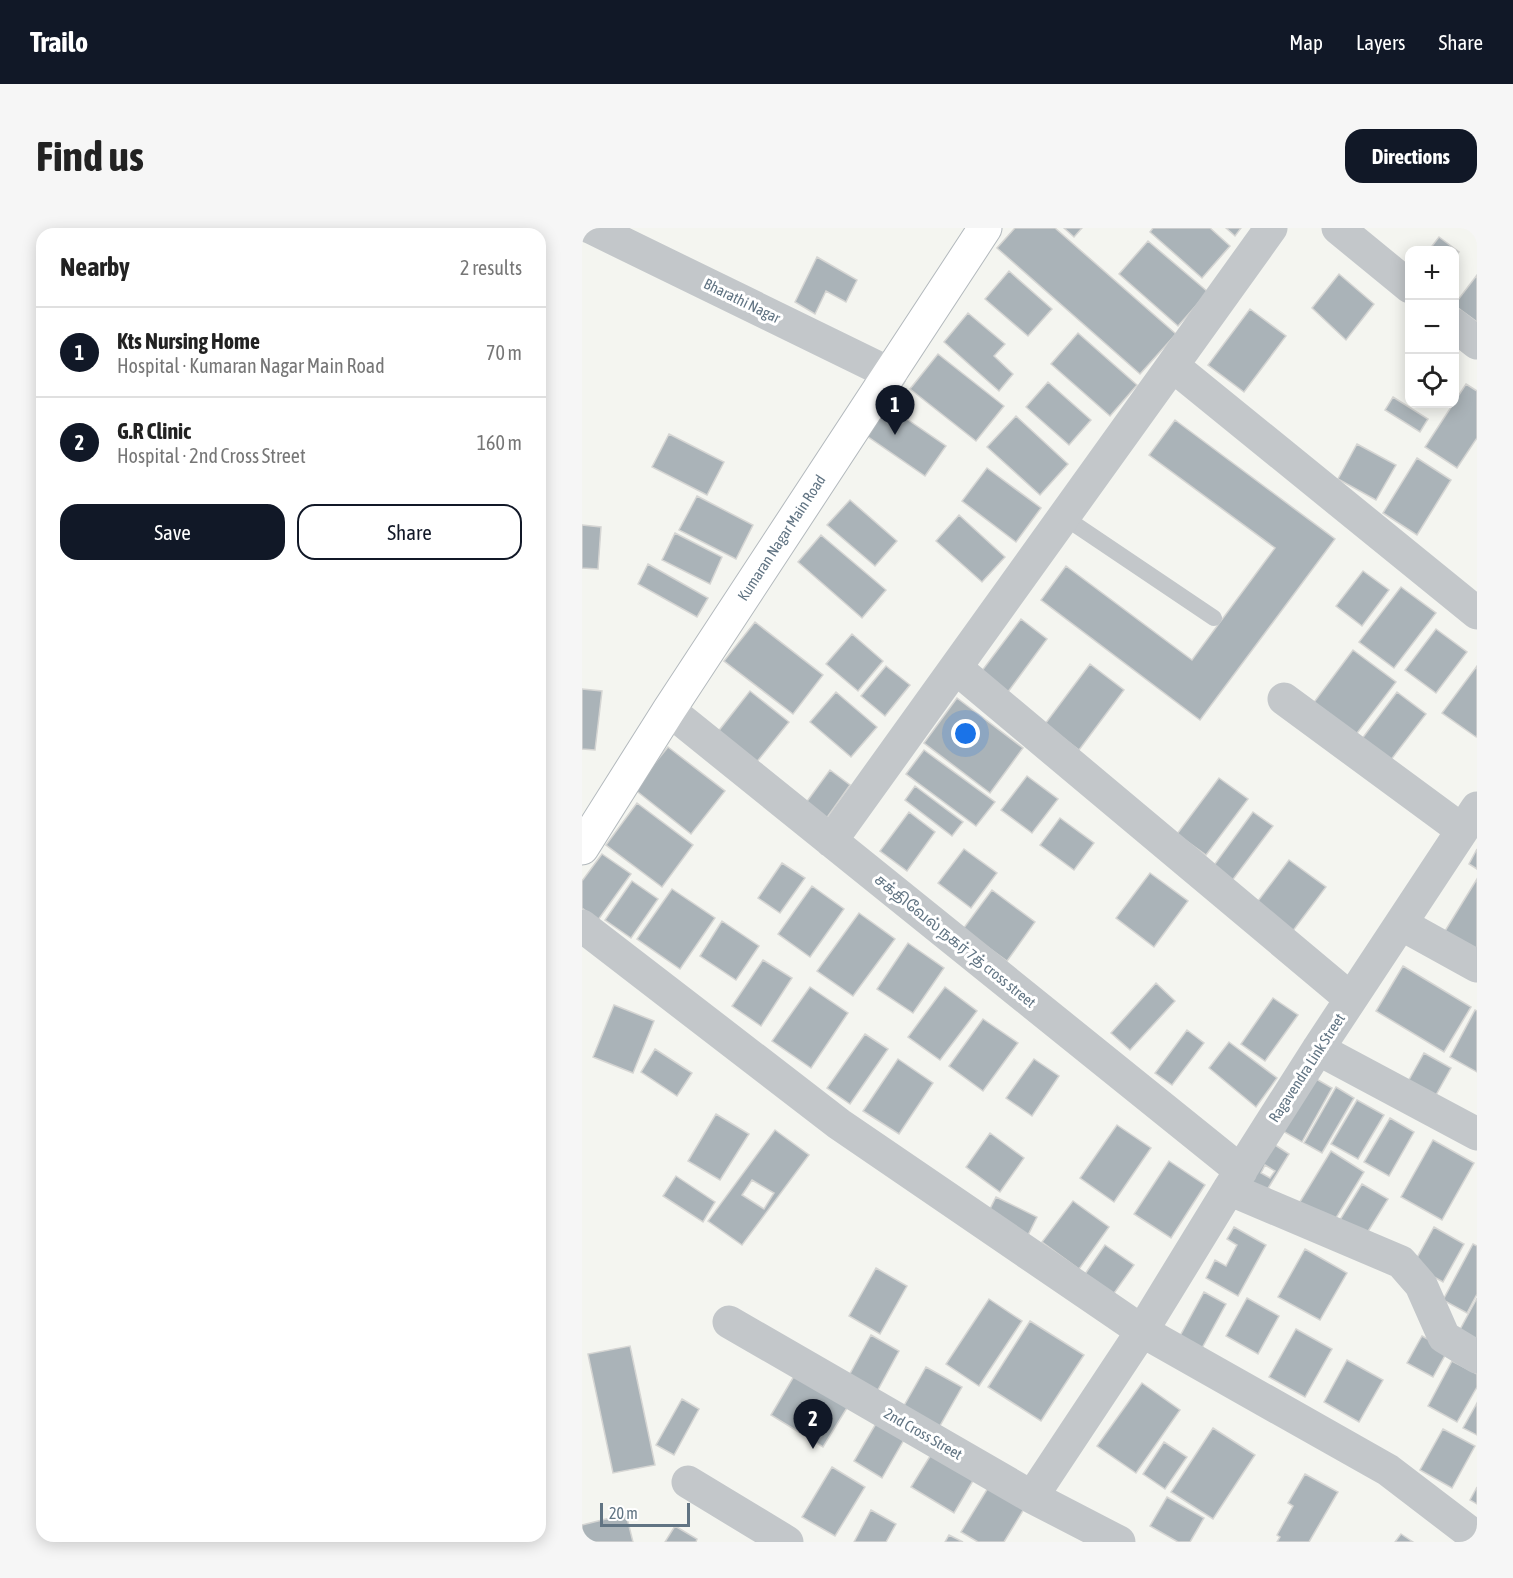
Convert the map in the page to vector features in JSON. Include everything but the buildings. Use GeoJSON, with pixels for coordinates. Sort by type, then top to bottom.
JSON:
{"type":"FeatureCollection","features":[{"type":"Feature","properties":{"kind":"main road","name":"Kumaran Nagar Main Road"},"geometry":{"type":"LineString","coordinates":[[582,848],[669,710],[985,228]]}},
{"type":"Feature","properties":{"kind":"street","name":"Bharathi Nagar"},"geometry":{"type":"LineString","coordinates":[[592,228],[891,374]]}},
{"type":"Feature","properties":{"kind":"street"},"geometry":{"type":"LineString","coordinates":[[831,841],[1271,228]]}},
{"type":"Feature","properties":{"kind":"street"},"geometry":{"type":"LineString","coordinates":[[1338,228],[1405,283]]}},
{"type":"Feature","properties":{"kind":"street"},"geometry":{"type":"LineString","coordinates":[[1459,328],[1477,343]]}},
{"type":"Feature","properties":{"kind":"street"},"geometry":{"type":"LineString","coordinates":[[1173,366],[1477,614]]}},
{"type":"Feature","properties":{"kind":"street"},"geometry":{"type":"LineString","coordinates":[[956,668],[1352,999]]}},
{"type":"Feature","properties":{"kind":"street"},"geometry":{"type":"LineString","coordinates":[[1284,699],[1470,819]]}},
{"type":"Feature","properties":{"kind":"street","name":"சக்திவேல் நகர் 7த் cross street"},"geometry":{"type":"LineString","coordinates":[[669,710],[831,841],[1235,1180],[1401,1262],[1421,1285],[1444,1338],[1477,1357]]}},
{"type":"Feature","properties":{"kind":"street","name":"Ragavendra Link Street"},"geometry":{"type":"LineString","coordinates":[[1032,1497],[1142,1331],[1318,1049],[1470,819]]}},
{"type":"Feature","properties":{"kind":"street"},"geometry":{"type":"LineString","coordinates":[[1401,924],[1477,966]]}},
{"type":"Feature","properties":{"kind":"street"},"geometry":{"type":"LineString","coordinates":[[582,926],[839,1124],[1142,1331],[1388,1470],[1477,1538]]}},
{"type":"Feature","properties":{"kind":"street"},"geometry":{"type":"LineString","coordinates":[[1318,1049],[1477,1134]]}},
{"type":"Feature","properties":{"kind":"street","name":"2nd Cross Street"},"geometry":{"type":"LineString","coordinates":[[729,1322],[1032,1497],[1116,1541]]}},
{"type":"Feature","properties":{"kind":"street"},"geometry":{"type":"LineString","coordinates":[[688,1482],[787,1542]]}},
{"type":"Feature","properties":{"kind":"lane"},"geometry":{"type":"LineString","coordinates":[[1064,517],[1214,618]]}},
{"type":"Feature","properties":{"kind":"place","name":"Kts Nursing Home"},"geometry":{"type":"Point","coordinates":[895,435]}},
{"type":"Feature","properties":{"kind":"place","name":"G.R Clinic"},"geometry":{"type":"Point","coordinates":[813,1449]}}]}
